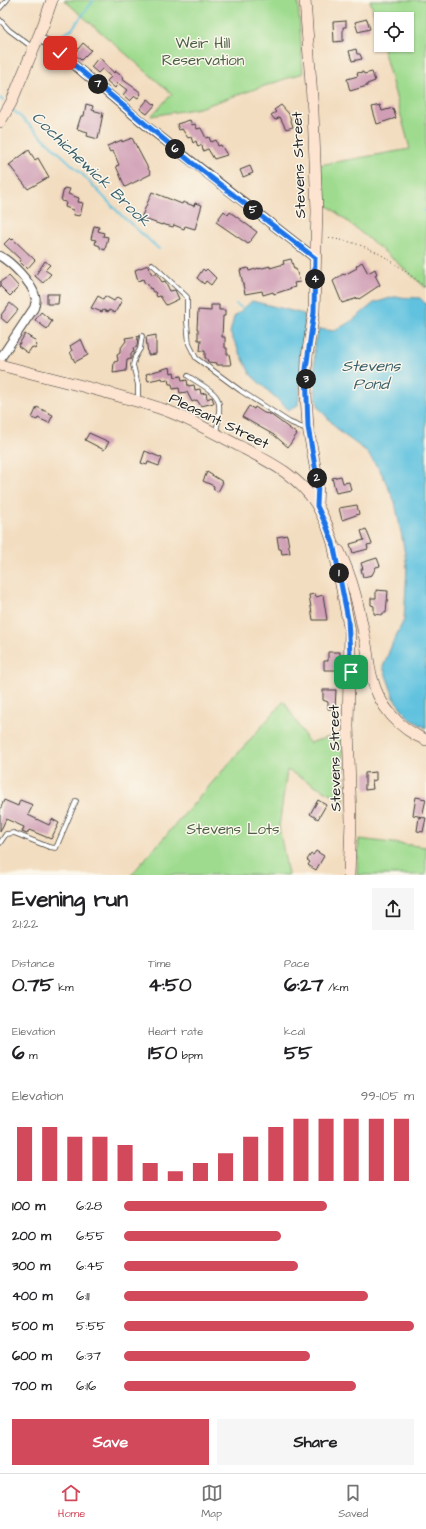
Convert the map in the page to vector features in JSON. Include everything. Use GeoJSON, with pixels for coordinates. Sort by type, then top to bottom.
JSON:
{"type":"FeatureCollection","features":[{"type":"Feature","properties":{"kind":"street"},"geometry":{"type":"LineString","coordinates":[[0,122],[10,106],[36,44],[52,0]]}},
{"type":"Feature","properties":{"kind":"street","name":"Stevens Street"},"geometry":{"type":"LineString","coordinates":[[305,0],[313,112],[317,211],[314,312],[306,369],[306,396],[309,430],[318,483],[317,506],[333,543],[348,619],[351,650],[348,726],[351,822],[349,875]]}},
{"type":"Feature","properties":{"kind":"street"},"geometry":{"type":"LineString","coordinates":[[36,44],[47,42],[154,132],[315,258]]}},
{"type":"Feature","properties":{"kind":"street"},"geometry":{"type":"LineString","coordinates":[[0,256],[9,261],[32,288],[36,300],[34,308],[0,359]]}},
{"type":"Feature","properties":{"kind":"street","name":"Pleasant Street"},"geometry":{"type":"LineString","coordinates":[[0,365],[160,408],[216,434],[274,464],[289,474],[308,492],[317,506]]}},
{"type":"Feature","properties":{"kind":"street"},"geometry":{"type":"LineString","coordinates":[[333,543],[343,559],[354,587],[375,690],[388,712],[399,723],[426,740]]}},
{"type":"Feature","properties":{"kind":"lane"},"geometry":{"type":"LineString","coordinates":[[0,8],[7,0]]}},
{"type":"Feature","properties":{"kind":"lane"},"geometry":{"type":"LineString","coordinates":[[0,20],[10,30],[36,44]]}},
{"type":"Feature","properties":{"kind":"lane"},"geometry":{"type":"LineString","coordinates":[[152,264],[187,297],[186,322],[189,344],[196,358],[241,392],[289,422],[309,430]]}},
{"type":"Feature","properties":{"kind":"lane"},"geometry":{"type":"LineString","coordinates":[[138,402],[138,385],[133,365],[141,345],[142,336]]}},
{"type":"Feature","properties":{"kind":"lane"},"geometry":{"type":"LineString","coordinates":[[188,376],[214,393],[219,400],[220,406],[216,434]]}},
{"type":"Feature","properties":{"kind":"lane"},"geometry":{"type":"LineString","coordinates":[[0,843],[6,834],[14,833],[50,848],[56,848],[76,801]]}},
{"type":"Feature","properties":{"kind":"path"},"geometry":{"type":"LineString","coordinates":[[316,238],[348,241],[363,245],[397,263],[426,288]]}},
{"type":"Feature","properties":{"kind":"green space","name":"Weir Hill Reservation"},"geometry":{"type":"Polygon","coordinates":[[[64,0],[298,0],[303,73],[199,108],[151,116],[172,94],[64,0]]]}},
{"type":"Feature","properties":{"kind":"green space"},"geometry":{"type":"Polygon","coordinates":[[[370,0],[426,0],[426,288],[320,199],[319,165],[410,149],[384,52],[414,52],[414,12],[374,12],[374,15],[370,0]]]}},
{"type":"Feature","properties":{"kind":"green space","name":"Stevens Lots"},"geometry":{"type":"Polygon","coordinates":[[[284,701],[309,743],[342,733],[344,801],[287,770],[279,827],[288,875],[131,875],[284,701]]]}},
{"type":"Feature","properties":{"kind":"green space"},"geometry":{"type":"Polygon","coordinates":[[[359,839],[426,847],[426,875],[357,875],[359,839]]]}},
{"type":"Feature","properties":{"kind":"water","name":"Stevens Pond"},"geometry":{"type":"Polygon","coordinates":[[[394,297],[420,298],[426,304],[426,728],[409,718],[395,700],[383,667],[404,620],[407,567],[395,502],[381,472],[366,451],[340,432],[319,408],[316,397],[314,344],[319,329],[335,331],[353,320],[374,303],[394,297]]]}},
{"type":"Feature","properties":{"kind":"water","name":"Stevens Pond"},"geometry":{"type":"Polygon","coordinates":[[[252,301],[304,314],[305,340],[298,405],[289,410],[251,375],[230,333],[234,317],[252,301]]]}},
{"type":"Feature","properties":{"kind":"building"},"geometry":{"type":"Polygon","coordinates":[[[367,19],[370,29],[358,32],[355,22],[367,19]]]}},
{"type":"Feature","properties":{"kind":"building"},"geometry":{"type":"Polygon","coordinates":[[[346,21],[346,27],[343,27],[343,41],[334,42],[333,22],[346,21]]]}},
{"type":"Feature","properties":{"kind":"building"},"geometry":{"type":"Polygon","coordinates":[[[83,43],[91,50],[81,60],[74,54],[83,43]]]}},
{"type":"Feature","properties":{"kind":"building"},"geometry":{"type":"Polygon","coordinates":[[[356,49],[357,54],[360,54],[362,59],[352,61],[349,51],[356,49]]]}},
{"type":"Feature","properties":{"kind":"building"},"geometry":{"type":"Polygon","coordinates":[[[98,58],[100,58],[114,73],[115,71],[123,77],[122,79],[139,91],[141,94],[138,98],[135,96],[130,101],[123,95],[127,90],[118,83],[115,88],[107,81],[111,77],[102,69],[98,73],[91,67],[98,58]]]}},
{"type":"Feature","properties":{"kind":"building"},"geometry":{"type":"Polygon","coordinates":[[[363,72],[364,74],[372,72],[375,81],[367,84],[367,86],[350,91],[347,79],[358,76],[357,73],[363,72]]]}},
{"type":"Feature","properties":{"kind":"building"},"geometry":{"type":"Polygon","coordinates":[[[148,99],[155,105],[147,114],[140,109],[148,99]]]}},
{"type":"Feature","properties":{"kind":"building"},"geometry":{"type":"Polygon","coordinates":[[[86,104],[93,106],[92,110],[103,113],[98,139],[87,136],[88,132],[77,129],[81,116],[84,116],[86,104]]]}},
{"type":"Feature","properties":{"kind":"building"},"geometry":{"type":"Polygon","coordinates":[[[281,105],[289,114],[293,127],[286,129],[280,117],[275,120],[271,115],[276,112],[274,110],[281,105]]]}},
{"type":"Feature","properties":{"kind":"building"},"geometry":{"type":"Polygon","coordinates":[[[380,105],[382,111],[393,108],[396,118],[377,124],[372,107],[380,105]]]}},
{"type":"Feature","properties":{"kind":"building"},"geometry":{"type":"Polygon","coordinates":[[[190,120],[192,125],[195,124],[197,129],[201,128],[206,138],[209,137],[211,142],[216,140],[218,146],[221,145],[227,155],[214,159],[208,149],[203,151],[202,145],[198,147],[196,141],[193,143],[191,137],[188,138],[182,129],[179,130],[177,124],[190,120]]]}},
{"type":"Feature","properties":{"kind":"building"},"geometry":{"type":"Polygon","coordinates":[[[132,138],[151,174],[125,187],[116,166],[119,165],[115,155],[112,151],[110,152],[107,146],[132,138]]]}},
{"type":"Feature","properties":{"kind":"building"},"geometry":{"type":"Polygon","coordinates":[[[29,150],[35,160],[38,158],[49,177],[28,189],[9,165],[29,150]]]}},
{"type":"Feature","properties":{"kind":"building"},"geometry":{"type":"Polygon","coordinates":[[[250,166],[253,173],[243,177],[240,170],[250,166]]]}},
{"type":"Feature","properties":{"kind":"building"},"geometry":{"type":"Polygon","coordinates":[[[64,188],[70,189],[68,194],[79,198],[78,202],[83,203],[80,216],[74,215],[73,210],[65,207],[66,202],[61,201],[64,188]]]}},
{"type":"Feature","properties":{"kind":"building"},"geometry":{"type":"Polygon","coordinates":[[[152,192],[182,204],[183,202],[194,206],[195,203],[202,205],[195,229],[185,226],[184,229],[174,225],[173,227],[162,225],[141,218],[152,192]]]}},
{"type":"Feature","properties":{"kind":"building"},"geometry":{"type":"Polygon","coordinates":[[[224,211],[228,215],[230,212],[257,232],[248,244],[216,222],[224,211]]]}},
{"type":"Feature","properties":{"kind":"building"},"geometry":{"type":"Polygon","coordinates":[[[94,226],[99,227],[98,231],[104,233],[103,236],[108,237],[105,250],[95,244],[96,240],[91,239],[94,226]]]}},
{"type":"Feature","properties":{"kind":"building"},"geometry":{"type":"Polygon","coordinates":[[[10,238],[12,240],[13,239],[35,260],[27,269],[20,262],[21,260],[4,244],[10,238]]]}},
{"type":"Feature","properties":{"kind":"building"},"geometry":{"type":"Polygon","coordinates":[[[291,259],[300,282],[294,283],[295,287],[274,294],[273,292],[263,295],[262,291],[245,294],[240,270],[248,268],[249,271],[270,266],[270,268],[284,264],[283,261],[291,259]]]}},
{"type":"Feature","properties":{"kind":"building"},"geometry":{"type":"Polygon","coordinates":[[[45,261],[50,265],[45,270],[51,274],[43,283],[35,276],[45,261]]]}},
{"type":"Feature","properties":{"kind":"building"},"geometry":{"type":"Polygon","coordinates":[[[362,262],[368,273],[375,269],[377,274],[375,275],[380,285],[359,299],[358,298],[342,303],[333,281],[343,274],[344,275],[357,268],[356,266],[362,262]]]}},
{"type":"Feature","properties":{"kind":"building"},"geometry":{"type":"Polygon","coordinates":[[[148,265],[152,275],[156,273],[162,282],[165,281],[170,291],[175,290],[179,299],[166,305],[160,296],[157,297],[155,292],[153,292],[151,288],[150,289],[147,283],[145,284],[143,279],[138,281],[135,270],[148,265]]]}},
{"type":"Feature","properties":{"kind":"building"},"geometry":{"type":"Polygon","coordinates":[[[203,269],[205,271],[207,269],[216,278],[211,285],[206,281],[204,284],[197,278],[203,269]]]}},
{"type":"Feature","properties":{"kind":"building"},"geometry":{"type":"Polygon","coordinates":[[[9,276],[19,287],[10,296],[0,286],[0,282],[9,276]]]}},
{"type":"Feature","properties":{"kind":"building"},"geometry":{"type":"Polygon","coordinates":[[[47,294],[59,294],[58,304],[47,304],[47,294]]]}},
{"type":"Feature","properties":{"kind":"building"},"geometry":{"type":"Polygon","coordinates":[[[98,296],[103,299],[105,296],[114,301],[117,297],[122,300],[115,313],[109,310],[108,312],[103,310],[102,312],[91,308],[98,296]]]}},
{"type":"Feature","properties":{"kind":"building"},"geometry":{"type":"Polygon","coordinates":[[[10,303],[18,310],[7,323],[1,318],[1,315],[10,303]]]}},
{"type":"Feature","properties":{"kind":"building"},"geometry":{"type":"Polygon","coordinates":[[[211,305],[219,305],[219,310],[225,310],[225,316],[223,316],[222,337],[225,337],[225,348],[227,348],[227,354],[229,354],[231,365],[217,365],[217,363],[208,362],[205,358],[205,351],[200,351],[201,340],[198,340],[197,329],[198,310],[211,311],[211,305]]]}},
{"type":"Feature","properties":{"kind":"building"},"geometry":{"type":"Polygon","coordinates":[[[41,312],[52,321],[47,329],[35,320],[41,312]]]}},
{"type":"Feature","properties":{"kind":"building"},"geometry":{"type":"Polygon","coordinates":[[[25,334],[36,341],[35,343],[37,345],[35,349],[32,347],[28,353],[18,346],[25,334]]]}},
{"type":"Feature","properties":{"kind":"building"},"geometry":{"type":"Polygon","coordinates":[[[156,335],[156,354],[148,355],[146,337],[156,335]]]}},
{"type":"Feature","properties":{"kind":"building"},"geometry":{"type":"Polygon","coordinates":[[[138,336],[137,347],[133,348],[134,352],[131,353],[131,359],[127,360],[126,371],[113,373],[114,362],[118,361],[117,355],[120,353],[120,349],[126,341],[125,338],[138,336]]]}},
{"type":"Feature","properties":{"kind":"building"},"geometry":{"type":"Polygon","coordinates":[[[81,339],[88,355],[75,362],[70,352],[72,351],[70,346],[81,339]]]}},
{"type":"Feature","properties":{"kind":"building"},"geometry":{"type":"Polygon","coordinates":[[[170,367],[171,373],[174,372],[175,377],[181,376],[182,381],[187,380],[188,386],[194,385],[195,390],[200,389],[201,394],[206,393],[207,399],[212,397],[214,403],[201,406],[197,400],[192,402],[187,392],[180,393],[179,388],[173,389],[172,384],[169,384],[168,379],[163,380],[162,378],[148,381],[146,374],[170,367]]]}},
{"type":"Feature","properties":{"kind":"building"},"geometry":{"type":"Polygon","coordinates":[[[249,406],[254,409],[255,407],[264,413],[270,414],[297,434],[288,447],[274,435],[242,417],[249,406]]]}},
{"type":"Feature","properties":{"kind":"building"},"geometry":{"type":"Polygon","coordinates":[[[37,407],[53,415],[49,423],[38,418],[37,420],[32,418],[37,407]]]}},
{"type":"Feature","properties":{"kind":"building"},"geometry":{"type":"Polygon","coordinates":[[[89,433],[109,442],[104,450],[85,440],[89,433]]]}},
{"type":"Feature","properties":{"kind":"building"},"geometry":{"type":"Polygon","coordinates":[[[145,451],[162,458],[159,466],[148,462],[147,465],[141,463],[145,451]]]}},
{"type":"Feature","properties":{"kind":"building"},"geometry":{"type":"Polygon","coordinates":[[[207,472],[223,482],[218,492],[213,489],[214,486],[203,481],[207,472]]]}},
{"type":"Feature","properties":{"kind":"building"},"geometry":{"type":"Polygon","coordinates":[[[341,476],[343,483],[349,482],[351,490],[336,493],[332,478],[341,476]]]}},
{"type":"Feature","properties":{"kind":"building"},"geometry":{"type":"Polygon","coordinates":[[[357,505],[359,514],[342,520],[339,508],[357,505]]]}},
{"type":"Feature","properties":{"kind":"building"},"geometry":{"type":"Polygon","coordinates":[[[366,529],[372,544],[367,545],[368,549],[353,553],[350,544],[364,540],[361,531],[366,529]]]}},
{"type":"Feature","properties":{"kind":"building"},"geometry":{"type":"Polygon","coordinates":[[[287,535],[290,553],[282,554],[281,549],[279,549],[277,537],[287,535]]]}},
{"type":"Feature","properties":{"kind":"building"},"geometry":{"type":"Polygon","coordinates":[[[377,558],[380,566],[376,567],[372,575],[363,577],[361,563],[377,558]]]}},
{"type":"Feature","properties":{"kind":"building"},"geometry":{"type":"Polygon","coordinates":[[[376,590],[388,591],[386,613],[383,613],[382,615],[374,614],[374,606],[371,605],[371,598],[376,598],[376,590]]]}},
{"type":"Feature","properties":{"kind":"building"},"geometry":{"type":"Polygon","coordinates":[[[315,594],[316,597],[323,595],[327,620],[313,620],[309,595],[315,594]]]}},
{"type":"Feature","properties":{"kind":"building"},"geometry":{"type":"Polygon","coordinates":[[[328,652],[340,652],[340,670],[324,670],[324,661],[328,661],[328,652]]]}},
{"type":"Feature","properties":{"kind":"building"},"geometry":{"type":"Polygon","coordinates":[[[323,690],[336,690],[335,709],[328,709],[328,702],[323,700],[323,690]]]}},
{"type":"Feature","properties":{"kind":"building"},"geometry":{"type":"Polygon","coordinates":[[[376,772],[376,780],[372,781],[373,789],[365,790],[365,773],[376,772]]]}},
{"type":"Feature","properties":{"kind":"building"},"geometry":{"type":"Polygon","coordinates":[[[416,797],[426,799],[422,817],[413,815],[416,797]]]}},
{"type":"Feature","properties":{"kind":"building"},"geometry":{"type":"Polygon","coordinates":[[[4,800],[18,806],[20,800],[33,805],[28,815],[49,825],[52,819],[59,823],[51,839],[29,830],[27,834],[22,832],[24,827],[6,819],[0,832],[0,810],[4,800]]]}},
{"type":"Feature","properties":{"kind":"building"},"geometry":{"type":"Polygon","coordinates":[[[318,800],[326,805],[318,819],[310,814],[318,800]]]}},
{"type":"Feature","properties":{"kind":"building"},"geometry":{"type":"Polygon","coordinates":[[[419,817],[426,818],[423,832],[417,831],[419,817]]]}},
{"type":"Feature","properties":{"kind":"building"},"geometry":{"type":"Polygon","coordinates":[[[316,851],[324,856],[316,870],[308,865],[310,862],[307,860],[311,854],[313,855],[316,851]]]}},
{"type":"Feature","properties":{"kind":"waterway"},"geometry":{"type":"LineString","coordinates":[[57,38],[72,29],[94,0]]}},
{"type":"Feature","properties":{"kind":"waterway","name":"Cochichewick Brook"},"geometry":{"type":"LineString","coordinates":[[0,98],[3,101]]}},
{"type":"Feature","properties":{"kind":"waterway","name":"Cochichewick Brook"},"geometry":{"type":"LineString","coordinates":[[12,109],[81,173],[120,214],[159,249]]}},
{"type":"Feature","properties":{"kind":"waterway"},"geometry":{"type":"LineString","coordinates":[[236,304],[244,309]]}},
{"type":"Feature","properties":{"kind":"route"},"geometry":{"type":"LineString","coordinates":[[60,53],[191,162],[315,258],[314,312],[306,369],[308,427],[318,483],[317,506],[333,543],[348,619],[350,632],[351,672]]}}]}
